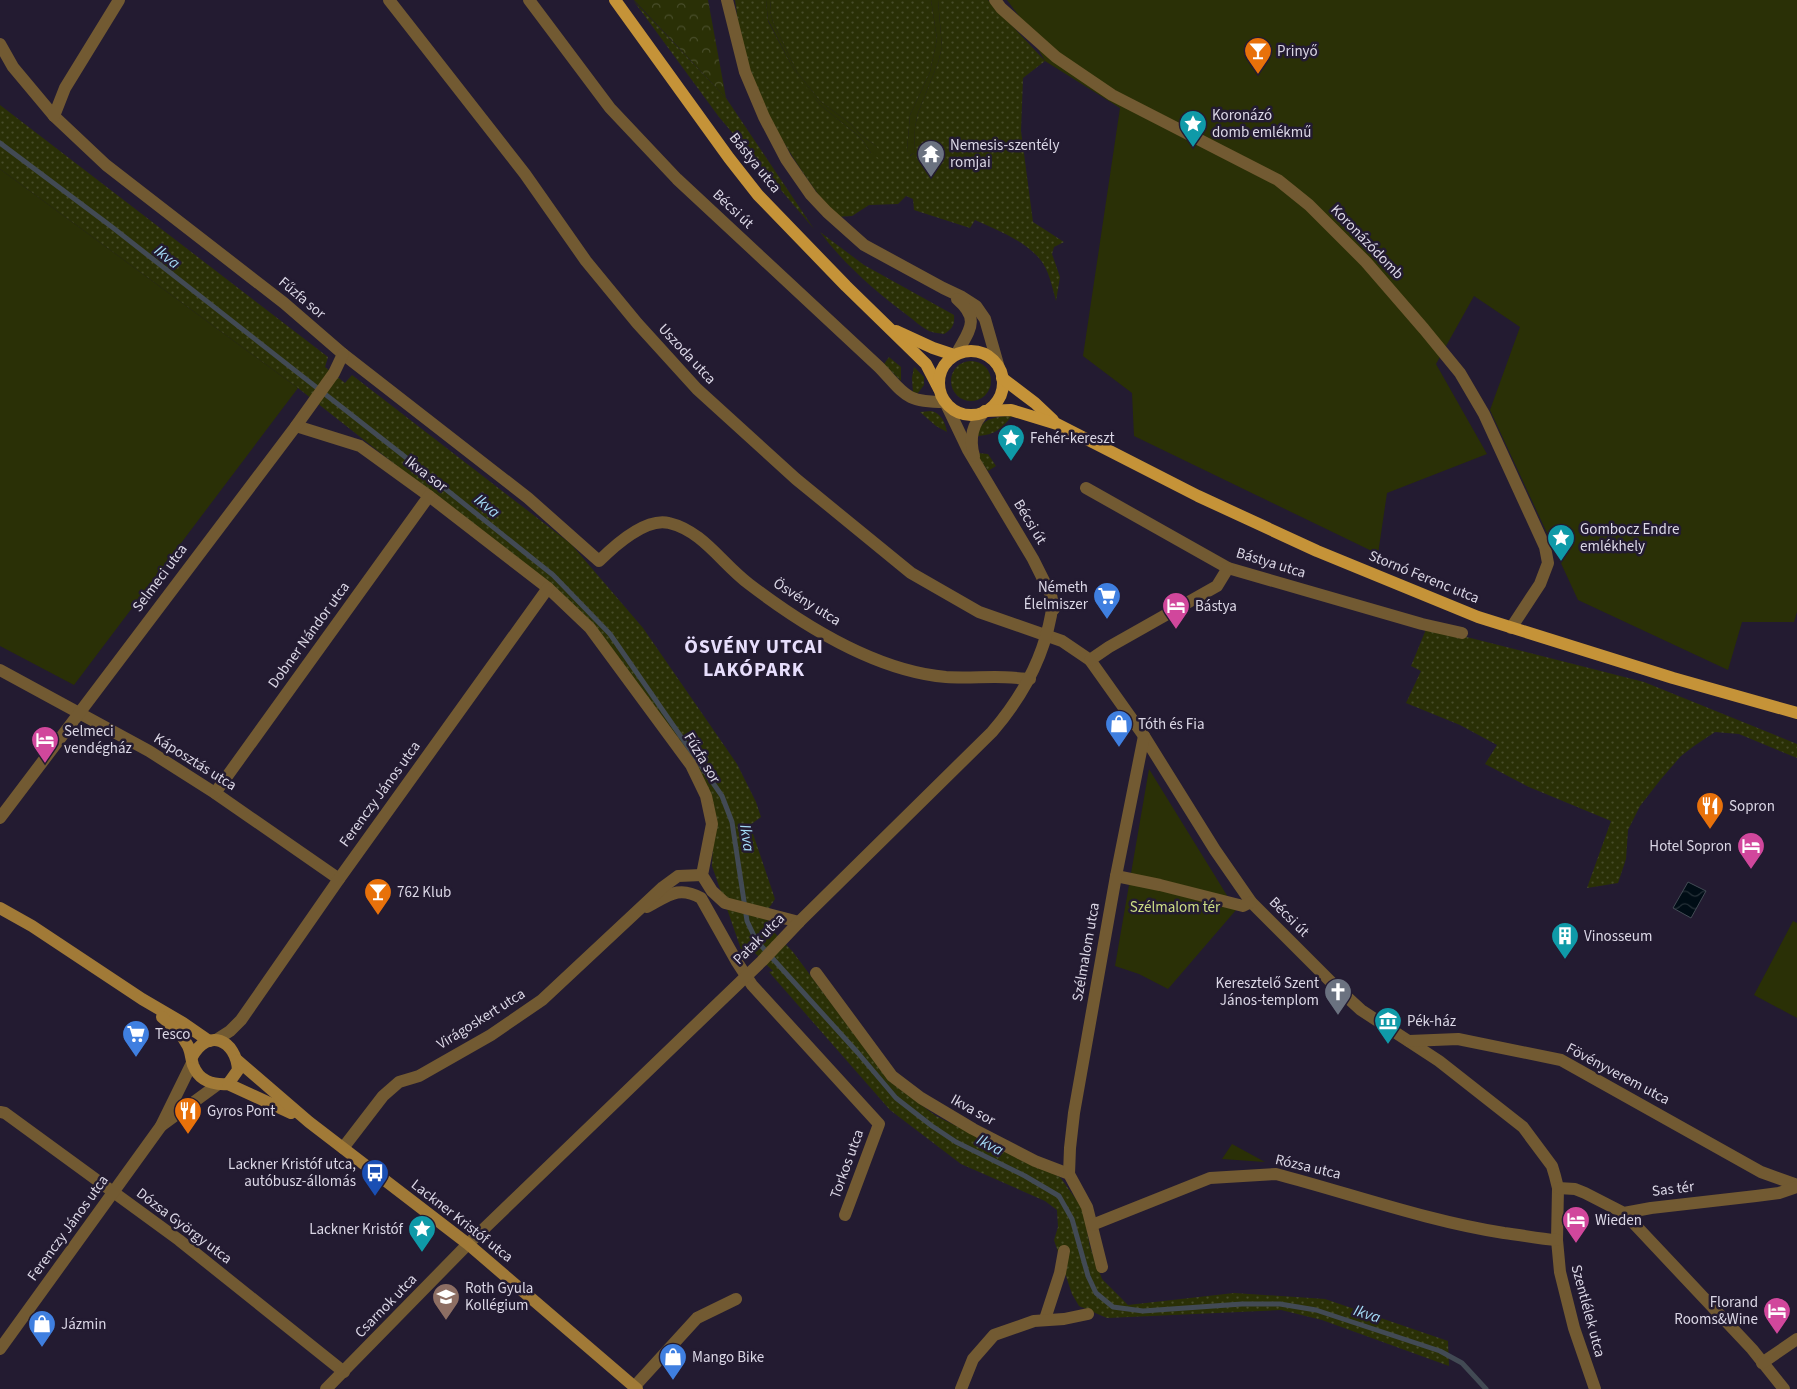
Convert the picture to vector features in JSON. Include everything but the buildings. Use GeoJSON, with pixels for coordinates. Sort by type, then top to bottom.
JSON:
{"type":"FeatureCollection","features":[{"type":"Feature","properties":{"kind":"main road","name":"Bástya utca"},"geometry":{"type":"LineString","coordinates":[[615,0],[758,195],[839,280],[892,329],[915,355],[926,364],[939,389]]}},
{"type":"Feature","properties":{"kind":"main road","name":"Bástya utca"},"geometry":{"type":"LineString","coordinates":[[892,329],[933,348],[956,354]]}},
{"type":"Feature","properties":{"kind":"main road"},"geometry":{"type":"LineString","coordinates":[[969,350],[981,352],[992,358],[1001,373],[1002,389],[998,400],[985,411],[975,414],[964,414],[955,411],[946,403],[939,389],[939,376],[948,359],[969,350]]}},
{"type":"Feature","properties":{"kind":"main road","name":"Stornó Ferenc utca"},"geometry":{"type":"LineString","coordinates":[[1001,373],[1057,424]]}},
{"type":"Feature","properties":{"kind":"main road","name":"Stornó Ferenc utca"},"geometry":{"type":"LineString","coordinates":[[985,411],[1011,410],[1057,424],[1198,496],[1317,550],[1478,617],[1673,678],[1797,713]]}},
{"type":"Feature","properties":{"kind":"street"},"geometry":{"type":"LineString","coordinates":[[54,116],[65,88],[119,0]]}},
{"type":"Feature","properties":{"kind":"street","name":"Uszoda utca"},"geometry":{"type":"LineString","coordinates":[[389,0],[525,174],[586,261],[636,323],[697,389],[796,479],[911,573],[979,612],[1046,636]]}},
{"type":"Feature","properties":{"kind":"street","name":"Bécsi út"},"geometry":{"type":"LineString","coordinates":[[529,0],[610,108],[677,179],[878,366],[907,397],[917,401],[946,403],[964,442],[1033,559],[1051,595],[1057,629],[1062,641]]}},
{"type":"Feature","properties":{"kind":"street"},"geometry":{"type":"LineString","coordinates":[[727,0],[749,81],[764,117],[786,158],[811,195],[864,245],[943,288],[962,296],[976,306],[985,319],[1001,373]]}},
{"type":"Feature","properties":{"kind":"street","name":"Koronázódomb"},"geometry":{"type":"LineString","coordinates":[[995,0],[1001,8],[1056,57],[1112,95],[1278,180],[1308,205],[1366,262],[1447,356],[1476,399],[1545,547],[1548,563],[1540,584],[1511,628]]}},
{"type":"Feature","properties":{"kind":"street","name":"Fűzfa sor"},"geometry":{"type":"LineString","coordinates":[[0,44],[13,67],[54,116],[106,165],[284,303],[343,354],[528,498],[599,561]]}},
{"type":"Feature","properties":{"kind":"street"},"geometry":{"type":"LineString","coordinates":[[943,288],[959,300],[967,309],[972,319],[970,329],[956,354]]}},
{"type":"Feature","properties":{"kind":"street","name":"Selmeci utca"},"geometry":{"type":"LineString","coordinates":[[0,818],[296,426],[334,373],[343,354]]}},
{"type":"Feature","properties":{"kind":"street","name":"Bécsi út"},"geometry":{"type":"LineString","coordinates":[[976,461],[973,450],[973,431],[977,419],[985,411]]}},
{"type":"Feature","properties":{"kind":"street","name":"Ikva sor"},"geometry":{"type":"LineString","coordinates":[[296,426],[360,446],[429,496],[548,588]]}},
{"type":"Feature","properties":{"kind":"street","name":"Bástya utca"},"geometry":{"type":"LineString","coordinates":[[1086,488],[1228,568],[1422,624],[1462,633]]}},
{"type":"Feature","properties":{"kind":"street","name":"Dobner Nándor utca"},"geometry":{"type":"LineString","coordinates":[[215,793],[429,496]]}},
{"type":"Feature","properties":{"kind":"street","name":"Ösvény utca"},"geometry":{"type":"LineString","coordinates":[[599,561],[613,546],[628,536],[657,521],[669,523],[691,531],[747,583],[791,614],[843,643],[883,662],[912,671],[946,677],[1030,679]]}},
{"type":"Feature","properties":{"kind":"street"},"geometry":{"type":"LineString","coordinates":[[1090,660],[1109,647],[1217,586],[1228,568]]}},
{"type":"Feature","properties":{"kind":"street","name":"Fűzfa sor"},"geometry":{"type":"LineString","coordinates":[[548,588],[590,628],[691,765],[706,796],[712,824],[702,875]]}},
{"type":"Feature","properties":{"kind":"street","name":"Ferenczy János utca"},"geometry":{"type":"LineString","coordinates":[[212,1041],[230,1031],[241,1020],[339,879],[548,588]]}},
{"type":"Feature","properties":{"kind":"street"},"geometry":{"type":"LineString","coordinates":[[1046,636],[1053,602]]}},
{"type":"Feature","properties":{"kind":"street","name":"Bécsi út"},"geometry":{"type":"LineString","coordinates":[[1046,636],[1062,641],[1090,660],[1144,736],[1215,850],[1251,902],[1361,1010],[1439,1061],[1523,1127],[1550,1164],[1558,1188]]}},
{"type":"Feature","properties":{"kind":"street","name":"Patak utca"},"geometry":{"type":"LineString","coordinates":[[468,1244],[762,961],[799,922],[992,732],[1030,679],[1046,636]]}},
{"type":"Feature","properties":{"kind":"street","name":"Káposztás utca"},"geometry":{"type":"LineString","coordinates":[[0,670],[80,712],[148,751],[215,793],[339,879]]}},
{"type":"Feature","properties":{"kind":"street","name":"Szélmalom utca"},"geometry":{"type":"LineString","coordinates":[[1069,1174],[1074,1113],[1116,876],[1144,736]]}},
{"type":"Feature","properties":{"kind":"street"},"geometry":{"type":"LineString","coordinates":[[702,875],[712,891],[725,903],[799,922]]}},
{"type":"Feature","properties":{"kind":"street","name":"Virágoskert utca"},"geometry":{"type":"LineString","coordinates":[[343,1148],[383,1096],[400,1082],[418,1076],[491,1035],[542,1000],[662,887],[678,876],[702,875]]}},
{"type":"Feature","properties":{"kind":"street"},"geometry":{"type":"LineString","coordinates":[[1116,876],[1243,906],[1251,902]]}},
{"type":"Feature","properties":{"kind":"street","name":"Virágoskert utca"},"geometry":{"type":"LineString","coordinates":[[635,912],[679,891],[691,892],[701,898],[745,976]]}},
{"type":"Feature","properties":{"kind":"street","name":"Lackner Kristóf utca"},"geometry":{"type":"LineString","coordinates":[[0,900],[32,926]]}},
{"type":"Feature","properties":{"kind":"street","name":"Lackner Kristóf utca"},"geometry":{"type":"LineString","coordinates":[[0,908],[32,926],[142,999],[212,1041],[229,1045],[235,1056],[309,1122],[468,1244],[636,1388]]}},
{"type":"Feature","properties":{"kind":"street","name":"Ikva sor"},"geometry":{"type":"LineString","coordinates":[[816,973],[892,1076],[921,1098],[973,1129],[1035,1161],[1069,1174]]}},
{"type":"Feature","properties":{"kind":"street","name":"Torkos utca"},"geometry":{"type":"LineString","coordinates":[[745,976],[879,1124],[845,1215]]}},
{"type":"Feature","properties":{"kind":"street","name":"Lackner Kristóf utca"},"geometry":{"type":"LineString","coordinates":[[142,999],[182,1035],[202,1078],[272,1103],[309,1122]]}},
{"type":"Feature","properties":{"kind":"street","name":"Ferenczy János utca"},"geometry":{"type":"LineString","coordinates":[[235,1056],[234,1037],[241,1020]]}},
{"type":"Feature","properties":{"kind":"street"},"geometry":{"type":"LineString","coordinates":[[1439,1061],[1434,1051],[1435,1046],[1448,1039]]}},
{"type":"Feature","properties":{"kind":"street","name":"Fövényverem utca"},"geometry":{"type":"LineString","coordinates":[[1409,1040],[1458,1039],[1562,1060],[1761,1172],[1797,1186]]}},
{"type":"Feature","properties":{"kind":"street"},"geometry":{"type":"LineString","coordinates":[[192,1060],[200,1045],[212,1041]]}},
{"type":"Feature","properties":{"kind":"street"},"geometry":{"type":"LineString","coordinates":[[222,1084],[238,1070],[235,1056]]}},
{"type":"Feature","properties":{"kind":"street","name":"Ferenczy János utca"},"geometry":{"type":"LineString","coordinates":[[0,1349],[161,1126],[192,1060]]}},
{"type":"Feature","properties":{"kind":"street","name":"Ferenczy János utca"},"geometry":{"type":"LineString","coordinates":[[161,1126],[222,1084]]}},
{"type":"Feature","properties":{"kind":"street","name":"Dózsa György utca"},"geometry":{"type":"LineString","coordinates":[[0,1112],[179,1240],[344,1372]]}},
{"type":"Feature","properties":{"kind":"street"},"geometry":{"type":"LineString","coordinates":[[1756,1196],[1765,1192],[1769,1187],[1768,1181],[1761,1172]]}},
{"type":"Feature","properties":{"kind":"street"},"geometry":{"type":"LineString","coordinates":[[1069,1174],[1088,1207],[1102,1267]]}},
{"type":"Feature","properties":{"kind":"street","name":"Rózsa utca"},"geometry":{"type":"LineString","coordinates":[[1092,1225],[1210,1178],[1276,1174],[1434,1218],[1490,1231],[1557,1240]]}},
{"type":"Feature","properties":{"kind":"street","name":"Sas tér"},"geometry":{"type":"LineString","coordinates":[[1624,1213],[1651,1208],[1756,1196],[1779,1192],[1797,1186]]}},
{"type":"Feature","properties":{"kind":"street"},"geometry":{"type":"LineString","coordinates":[[1557,1240],[1558,1188],[1575,1189],[1585,1192],[1624,1213],[1752,1349],[1784,1389]]}},
{"type":"Feature","properties":{"kind":"street","name":"Szentlélek utca"},"geometry":{"type":"LineString","coordinates":[[1557,1240],[1560,1272],[1566,1298],[1594,1389]]}},
{"type":"Feature","properties":{"kind":"street","name":"Csarnok utca"},"geometry":{"type":"LineString","coordinates":[[326,1389],[468,1244]]}},
{"type":"Feature","properties":{"kind":"street"},"geometry":{"type":"LineString","coordinates":[[1046,1319],[1060,1273],[1064,1251]]}},
{"type":"Feature","properties":{"kind":"street"},"geometry":{"type":"LineString","coordinates":[[636,1388],[697,1318],[736,1299]]}},
{"type":"Feature","properties":{"kind":"street"},"geometry":{"type":"LineString","coordinates":[[961,1389],[973,1359],[994,1335],[1034,1321],[1064,1319],[1088,1314]]}},
{"type":"Feature","properties":{"kind":"street"},"geometry":{"type":"LineString","coordinates":[[1762,1363],[1797,1339]]}},
{"type":"Feature","properties":{"kind":"green space"},"geometry":{"type":"Polygon","coordinates":[[[633,0],[726,98],[814,229],[719,117],[633,0]]]}},
{"type":"Feature","properties":{"kind":"green space"},"geometry":{"type":"Polygon","coordinates":[[[634,0],[708,0],[726,98],[634,0]]]}},
{"type":"Feature","properties":{"kind":"green space"},"geometry":{"type":"Polygon","coordinates":[[[735,0],[766,0],[768,21],[794,70],[820,105],[855,133],[871,153],[876,146],[820,101],[797,72],[773,22],[770,11],[771,0],[931,0],[937,39],[930,72],[910,115],[907,150],[910,156],[914,153],[915,127],[918,113],[938,63],[942,47],[938,0],[988,0],[1045,61],[1023,78],[1021,131],[1033,222],[1064,242],[1054,247],[1052,254],[1060,277],[1056,301],[1048,273],[1042,262],[1033,252],[1018,241],[975,220],[970,228],[914,210],[913,199],[906,196],[898,204],[869,205],[852,216],[836,217],[806,177],[778,133],[755,86],[740,38],[735,0]]]}},
{"type":"Feature","properties":{"kind":"green space"},"geometry":{"type":"Polygon","coordinates":[[[766,0],[771,0],[770,11],[773,22],[797,72],[820,101],[876,146],[886,163],[871,153],[855,133],[820,105],[803,83],[794,70],[768,20],[766,0]]]}},
{"type":"Feature","properties":{"kind":"green space"},"geometry":{"type":"Polygon","coordinates":[[[931,0],[938,0],[942,47],[938,63],[918,113],[915,127],[914,153],[909,156],[907,150],[910,115],[930,72],[937,39],[931,0]]]}},
{"type":"Feature","properties":{"kind":"green space"},"geometry":{"type":"Polygon","coordinates":[[[1007,0],[1797,0],[1797,612],[1794,622],[1742,622],[1728,670],[1578,600],[1490,410],[1520,327],[1474,296],[1436,364],[1487,454],[1387,493],[1378,554],[1134,436],[1132,393],[1083,356],[1120,108],[1045,61],[1019,16],[1007,0]]]}},
{"type":"Feature","properties":{"kind":"green space"},"geometry":{"type":"Polygon","coordinates":[[[0,105],[328,357],[325,367],[345,383],[352,375],[571,544],[643,628],[737,764],[756,802],[761,817],[750,825],[775,899],[765,914],[772,930],[793,952],[889,1081],[936,1116],[1060,1177],[1083,1209],[1090,1247],[1102,1279],[1128,1305],[1234,1293],[1325,1299],[1448,1341],[1449,1366],[1322,1320],[1281,1310],[1107,1318],[1079,1306],[1072,1294],[1054,1240],[1058,1227],[1057,1210],[1045,1201],[961,1164],[890,1110],[769,972],[773,971],[752,950],[746,953],[741,949],[712,866],[714,820],[706,792],[578,618],[538,577],[298,388],[0,169],[0,105]]]}},
{"type":"Feature","properties":{"kind":"green space"},"geometry":{"type":"Polygon","coordinates":[[[0,169],[298,388],[74,685],[0,646],[0,169]]]}},
{"type":"Feature","properties":{"kind":"green space"},"geometry":{"type":"Polygon","coordinates":[[[820,232],[864,265],[954,315],[951,328],[944,334],[929,331],[920,325],[860,276],[820,232]]]}},
{"type":"Feature","properties":{"kind":"green space"},"geometry":{"type":"Polygon","coordinates":[[[889,357],[901,367],[901,381],[884,364],[889,357]]]}},
{"type":"Feature","properties":{"kind":"green space"},"geometry":{"type":"Polygon","coordinates":[[[971,361],[985,367],[991,381],[985,395],[971,401],[957,395],[951,381],[957,367],[971,361]]]}},
{"type":"Feature","properties":{"kind":"green space"},"geometry":{"type":"Polygon","coordinates":[[[914,367],[924,377],[924,385],[918,393],[913,392],[912,378],[914,367]]]}},
{"type":"Feature","properties":{"kind":"green space"},"geometry":{"type":"Polygon","coordinates":[[[931,411],[942,418],[947,432],[936,426],[920,412],[931,411]]]}},
{"type":"Feature","properties":{"kind":"green space"},"geometry":{"type":"Polygon","coordinates":[[[1012,416],[998,430],[978,436],[982,425],[990,419],[1012,416]]]}},
{"type":"Feature","properties":{"kind":"green space"},"geometry":{"type":"Polygon","coordinates":[[[978,453],[988,454],[996,466],[988,471],[979,458],[978,453]]]}},
{"type":"Feature","properties":{"kind":"green space"},"geometry":{"type":"Polygon","coordinates":[[[1427,627],[1644,682],[1797,744],[1797,758],[1739,734],[1715,732],[1681,756],[1640,806],[1628,830],[1626,859],[1618,883],[1587,888],[1611,821],[1529,787],[1485,764],[1497,745],[1460,725],[1406,703],[1421,671],[1411,666],[1427,627]]]}},
{"type":"Feature","properties":{"kind":"green space","name":"Szélmalom tér"},"geometry":{"type":"Polygon","coordinates":[[[1149,769],[1236,910],[1168,989],[1139,974],[1115,966],[1149,769]]]}},
{"type":"Feature","properties":{"kind":"green space"},"geometry":{"type":"Polygon","coordinates":[[[1793,921],[1797,923],[1797,1018],[1754,995],[1793,921]]]}},
{"type":"Feature","properties":{"kind":"green space"},"geometry":{"type":"Polygon","coordinates":[[[1232,1144],[1265,1162],[1222,1159],[1232,1144]]]}},
{"type":"Feature","properties":{"kind":"water"},"geometry":{"type":"Polygon","coordinates":[[[1688,882],[1706,891],[1691,918],[1673,908],[1688,882]]]}},
{"type":"Feature","properties":{"kind":"waterway","name":"Ikva"},"geometry":{"type":"LineString","coordinates":[[0,143],[112,227],[553,575],[610,634],[722,796],[732,822],[747,921],[756,940],[896,1098],[956,1142],[1025,1176],[1059,1196],[1072,1219],[1088,1276],[1096,1293],[1113,1307],[1143,1311],[1242,1304],[1280,1304],[1316,1310],[1440,1351],[1462,1363],[1486,1389]]}},
{"type":"Feature","properties":{"kind":"place","name":"Prinyő"},"geometry":{"type":"Point","coordinates":[1258,75]}},
{"type":"Feature","properties":{"kind":"place","name":"Koronázó domb emlékmű"},"geometry":{"type":"Point","coordinates":[1193,148]}},
{"type":"Feature","properties":{"kind":"place","name":"Nemesis-szentély romjai"},"geometry":{"type":"Point","coordinates":[931,178]}},
{"type":"Feature","properties":{"kind":"place","name":"Fehér-kereszt"},"geometry":{"type":"Point","coordinates":[1011,462]}},
{"type":"Feature","properties":{"kind":"place","name":"Gombocz Endre emlékhely"},"geometry":{"type":"Point","coordinates":[1561,562]}},
{"type":"Feature","properties":{"kind":"place","name":"Németh Élelmiszer"},"geometry":{"type":"Point","coordinates":[1107,620]}},
{"type":"Feature","properties":{"kind":"place","name":"Bástya"},"geometry":{"type":"Point","coordinates":[1176,630]}},
{"type":"Feature","properties":{"kind":"place","name":"Tóth és Fia"},"geometry":{"type":"Point","coordinates":[1119,748]}},
{"type":"Feature","properties":{"kind":"place","name":"Selmeci vendégház"},"geometry":{"type":"Point","coordinates":[45,764]}},
{"type":"Feature","properties":{"kind":"place","name":"Sopron"},"geometry":{"type":"Point","coordinates":[1710,830]}},
{"type":"Feature","properties":{"kind":"place","name":"Hotel Sopron"},"geometry":{"type":"Point","coordinates":[1751,870]}},
{"type":"Feature","properties":{"kind":"place","name":"762 Klub"},"geometry":{"type":"Point","coordinates":[378,916]}},
{"type":"Feature","properties":{"kind":"place","name":"Vinosseum"},"geometry":{"type":"Point","coordinates":[1565,960]}},
{"type":"Feature","properties":{"kind":"place","name":"Keresztelő Szent János-templom"},"geometry":{"type":"Point","coordinates":[1338,1016]}},
{"type":"Feature","properties":{"kind":"place","name":"Pék-ház"},"geometry":{"type":"Point","coordinates":[1388,1045]}},
{"type":"Feature","properties":{"kind":"place","name":"Tesco"},"geometry":{"type":"Point","coordinates":[136,1058]}},
{"type":"Feature","properties":{"kind":"place","name":"Gyros Pont"},"geometry":{"type":"Point","coordinates":[188,1135]}},
{"type":"Feature","properties":{"kind":"place","name":"Lackner Kristóf utca, autóbusz-állomás"},"geometry":{"type":"Point","coordinates":[375,1197]}},
{"type":"Feature","properties":{"kind":"place","name":"Wieden"},"geometry":{"type":"Point","coordinates":[1576,1244]}},
{"type":"Feature","properties":{"kind":"place","name":"Lackner Kristóf"},"geometry":{"type":"Point","coordinates":[422,1253]}},
{"type":"Feature","properties":{"kind":"place","name":"Roth Gyula Kollégium"},"geometry":{"type":"Point","coordinates":[446,1321]}},
{"type":"Feature","properties":{"kind":"place","name":"Florand Rooms&Wine"},"geometry":{"type":"Point","coordinates":[1777,1335]}},
{"type":"Feature","properties":{"kind":"place","name":"Jázmin"},"geometry":{"type":"Point","coordinates":[42,1348]}},
{"type":"Feature","properties":{"kind":"place","name":"Mango Bike"},"geometry":{"type":"Point","coordinates":[673,1381]}},
{"type":"Feature","properties":{"kind":"district","name":"ÖSVÉNY UTCAI LAKÓPARK"},"geometry":{"type":"Point","coordinates":[754,658]}}]}
